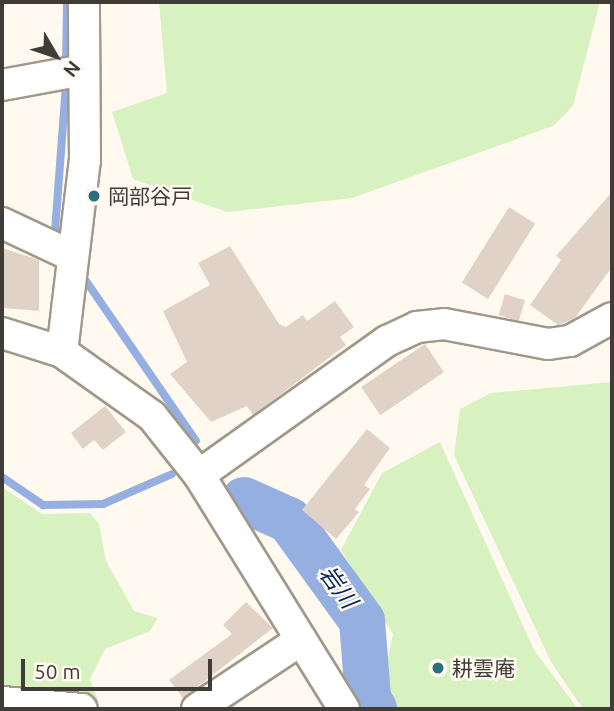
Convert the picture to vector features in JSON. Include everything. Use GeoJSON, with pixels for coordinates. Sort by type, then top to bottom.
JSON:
{"type":"FeatureCollection","features":[{"type":"Feature","properties":{"kind":"street"},"geometry":{"type":"LineString","coordinates":[[62,352],[85,160],[83,2]]}},
{"type":"Feature","properties":{"kind":"street"},"geometry":{"type":"LineString","coordinates":[[2,85],[84,70]]}},
{"type":"Feature","properties":{"kind":"street"},"geometry":{"type":"LineString","coordinates":[[2,223],[72,256]]}},
{"type":"Feature","properties":{"kind":"street"},"geometry":{"type":"LineString","coordinates":[[199,475],[387,341],[417,327],[444,324],[548,344],[570,341],[612,318]]}},
{"type":"Feature","properties":{"kind":"street"},"geometry":{"type":"LineString","coordinates":[[2,333],[62,352],[152,416],[199,475],[344,709]]}},
{"type":"Feature","properties":{"kind":"street"},"geometry":{"type":"LineString","coordinates":[[197,709],[301,640]]}},
{"type":"Feature","properties":{"kind":"street"},"geometry":{"type":"LineString","coordinates":[[2,702],[82,709]]}},
{"type":"Feature","properties":{"kind":"green space"},"geometry":{"type":"Polygon","coordinates":[[[159,2],[600,2],[573,106],[553,126],[352,198],[227,212],[133,179],[112,112],[167,93],[159,2]]]}},
{"type":"Feature","properties":{"kind":"green space"},"geometry":{"type":"Polygon","coordinates":[[[612,382],[612,709],[583,709],[551,662],[454,455],[460,409],[491,393],[612,382]]]}},
{"type":"Feature","properties":{"kind":"green space"},"geometry":{"type":"Polygon","coordinates":[[[440,442],[534,650],[578,709],[392,709],[381,689],[393,634],[341,550],[382,473],[440,442]]]}},
{"type":"Feature","properties":{"kind":"green space"},"geometry":{"type":"Polygon","coordinates":[[[2,487],[42,514],[90,513],[99,524],[106,561],[134,611],[158,618],[150,631],[105,649],[90,679],[99,702],[2,691],[2,487]]]}},
{"type":"Feature","properties":{"kind":"building"},"geometry":{"type":"Polygon","coordinates":[[[612,192],[612,267],[575,318],[558,325],[530,305],[561,260],[556,256],[612,192]]]}},
{"type":"Feature","properties":{"kind":"building"},"geometry":{"type":"Polygon","coordinates":[[[509,207],[535,223],[488,299],[462,282],[509,207]]]}},
{"type":"Feature","properties":{"kind":"building"},"geometry":{"type":"Polygon","coordinates":[[[230,246],[279,324],[286,327],[303,315],[307,321],[335,301],[354,327],[340,337],[346,345],[253,415],[247,406],[211,422],[170,374],[187,362],[163,311],[210,285],[198,263],[230,246]]]}},
{"type":"Feature","properties":{"kind":"building"},"geometry":{"type":"Polygon","coordinates":[[[2,248],[39,260],[39,311],[2,308],[2,248]]]}},
{"type":"Feature","properties":{"kind":"building"},"geometry":{"type":"Polygon","coordinates":[[[505,294],[525,300],[519,321],[499,315],[505,294]]]}},
{"type":"Feature","properties":{"kind":"building"},"geometry":{"type":"Polygon","coordinates":[[[425,344],[444,372],[380,415],[361,387],[425,344]]]}},
{"type":"Feature","properties":{"kind":"building"},"geometry":{"type":"Polygon","coordinates":[[[105,406],[126,432],[103,450],[94,440],[83,449],[71,433],[105,406]]]}},
{"type":"Feature","properties":{"kind":"building"},"geometry":{"type":"Polygon","coordinates":[[[367,429],[390,448],[364,485],[370,489],[355,509],[359,512],[336,539],[302,510],[367,429]]]}},
{"type":"Feature","properties":{"kind":"building"},"geometry":{"type":"Polygon","coordinates":[[[246,602],[273,628],[183,698],[169,680],[232,634],[223,625],[246,602]]]}},
{"type":"Feature","properties":{"kind":"waterway"},"geometry":{"type":"LineString","coordinates":[[66,62],[67,2]]}},
{"type":"Feature","properties":{"kind":"waterway"},"geometry":{"type":"LineString","coordinates":[[55,231],[66,83]]}},
{"type":"Feature","properties":{"kind":"waterway"},"geometry":{"type":"LineString","coordinates":[[86,281],[196,441]]}},
{"type":"Feature","properties":{"kind":"waterway","name":"岩川"},"geometry":{"type":"LineString","coordinates":[[2,477],[43,505],[103,504],[172,474]]}},
{"type":"Feature","properties":{"kind":"waterway","name":"岩川"},"geometry":{"type":"LineString","coordinates":[[244,500],[289,520],[362,621],[368,698],[374,709]]}},
{"type":"Feature","properties":{"kind":"place","name":"岡部谷戸"},"geometry":{"type":"Point","coordinates":[94,196]}},
{"type":"Feature","properties":{"kind":"place","name":"耕雲庵"},"geometry":{"type":"Point","coordinates":[438,668]}}]}
